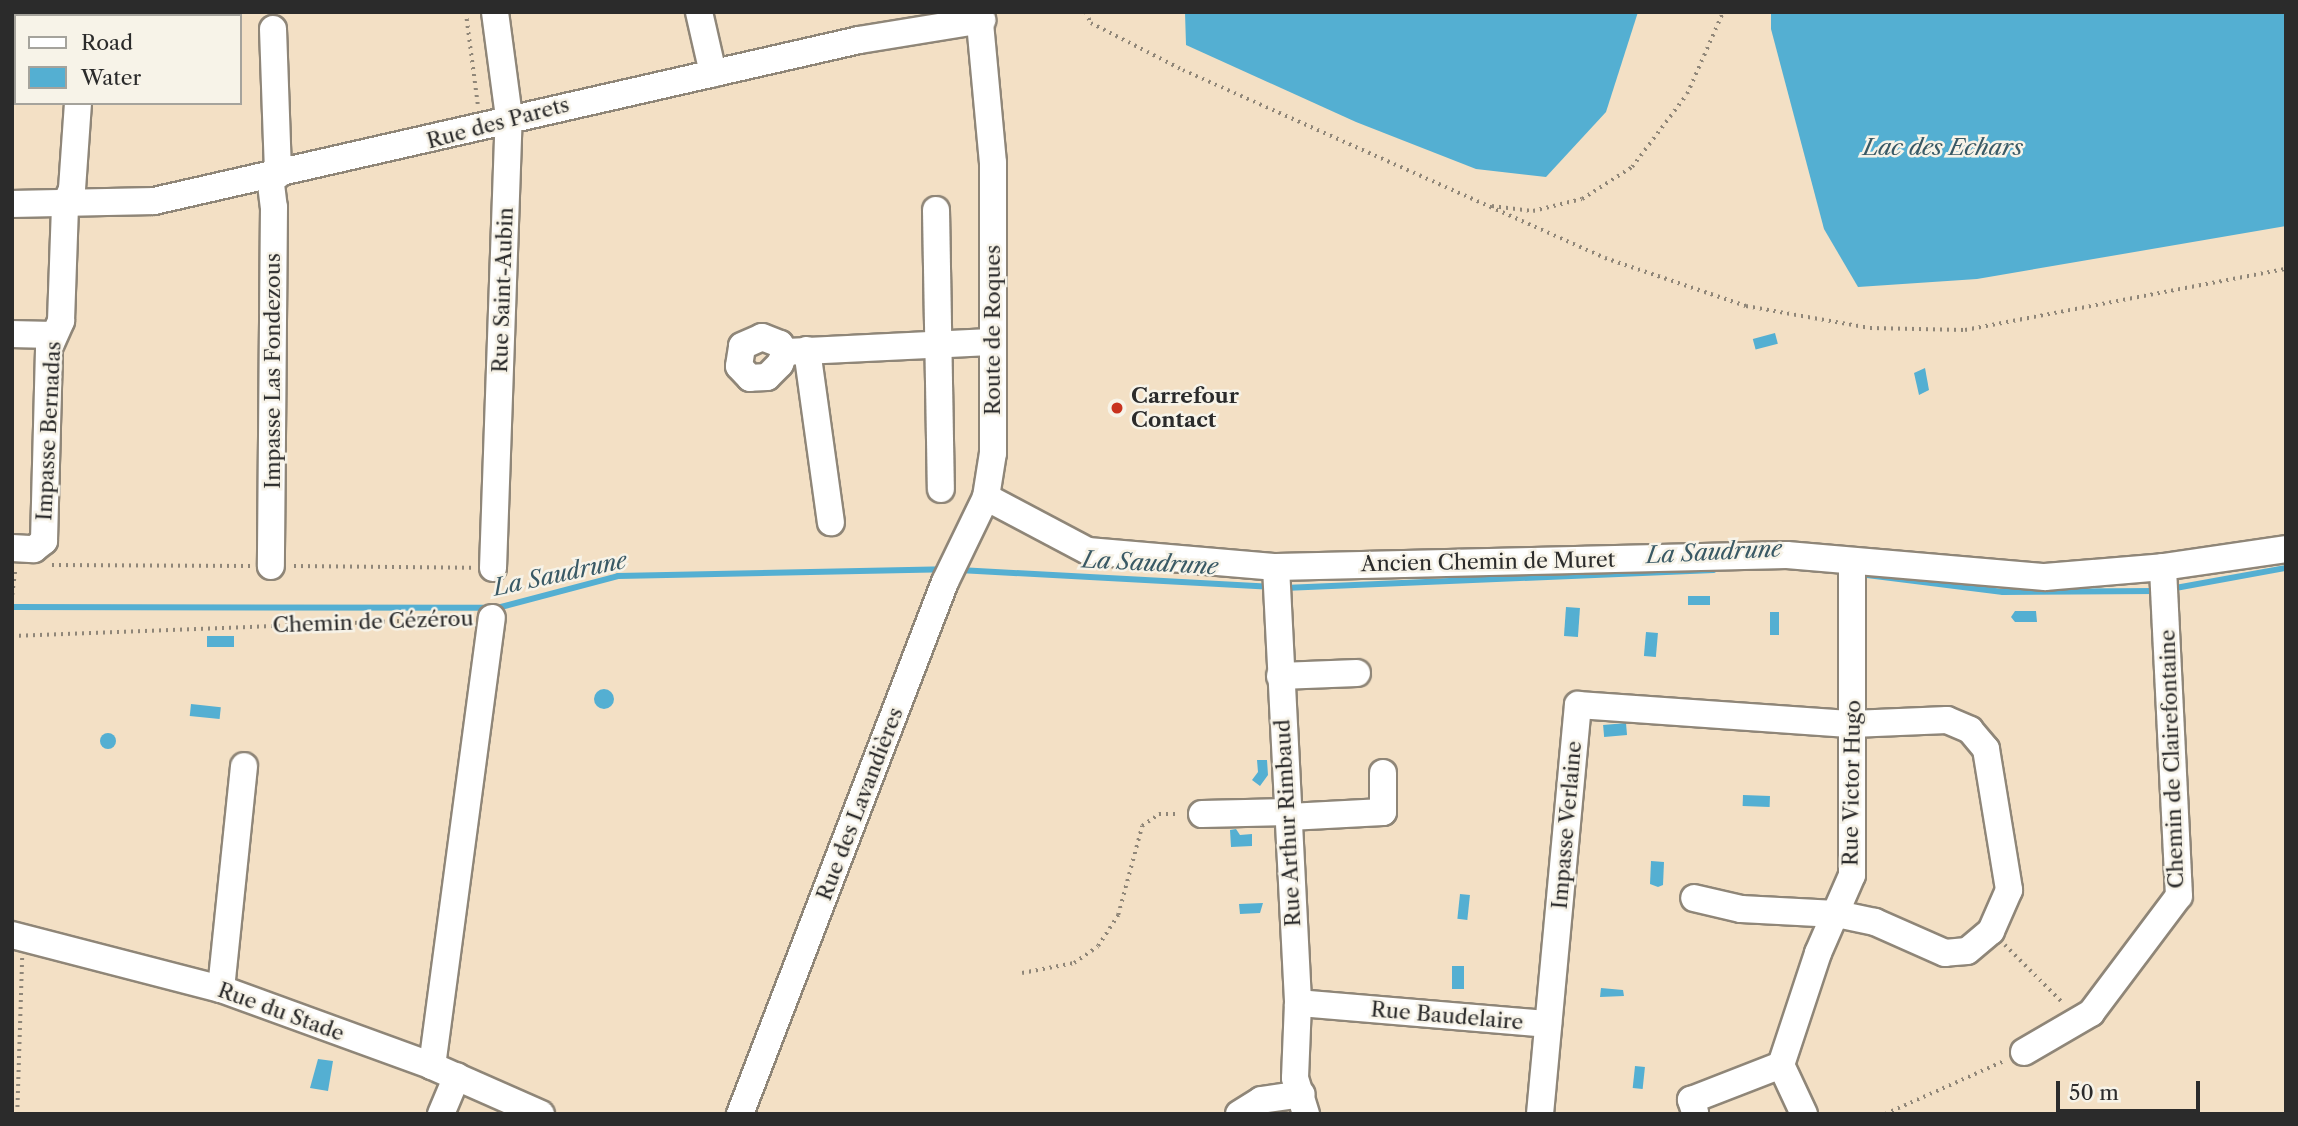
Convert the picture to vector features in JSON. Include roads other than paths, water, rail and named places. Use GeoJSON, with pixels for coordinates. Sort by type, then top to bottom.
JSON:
{"type":"FeatureCollection","features":[{"type":"Feature","properties":{"kind":"street","name":"Rue Saint-Aubin"},"geometry":{"type":"LineString","coordinates":[[493,568],[509,117],[495,12]]}},
{"type":"Feature","properties":{"kind":"street"},"geometry":{"type":"LineString","coordinates":[[699,12],[713,73]]}},
{"type":"Feature","properties":{"kind":"street","name":"Rue des Parets"},"geometry":{"type":"LineString","coordinates":[[12,204],[65,205],[154,201],[274,175],[509,117],[713,73],[890,23],[980,16]]}},
{"type":"Feature","properties":{"kind":"street","name":"Route de Roques"},"geometry":{"type":"LineString","coordinates":[[980,16],[993,163],[993,453],[986,497]]}},
{"type":"Feature","properties":{"kind":"street","name":"Impasse Las Fondezous"},"geometry":{"type":"LineString","coordinates":[[271,566],[273,29]]}},
{"type":"Feature","properties":{"kind":"street","name":"Impasse Bernadas"},"geometry":{"type":"LineString","coordinates":[[13,564],[44,541],[52,335],[61,321],[65,205],[72,189],[78,105]]}},
{"type":"Feature","properties":{"kind":"street"},"geometry":{"type":"LineString","coordinates":[[936,210],[940,489]]}},
{"type":"Feature","properties":{"kind":"street"},"geometry":{"type":"LineString","coordinates":[[12,334],[52,335]]}},
{"type":"Feature","properties":{"kind":"street"},"geometry":{"type":"LineString","coordinates":[[831,522],[796,351],[993,342]]}},
{"type":"Feature","properties":{"kind":"street","name":"Ancien Chemin de Muret"},"geometry":{"type":"LineString","coordinates":[[986,497],[1088,551],[1276,567],[1787,555],[2045,577],[2165,583],[2286,549]]}},
{"type":"Feature","properties":{"kind":"street","name":"Rue des Lavandières"},"geometry":{"type":"LineString","coordinates":[[740,1114],[942,589],[986,497]]}},
{"type":"Feature","properties":{"kind":"street","name":"Rue Victor Hugo"},"geometry":{"type":"LineString","coordinates":[[1781,1065],[1852,875],[1852,561]]}},
{"type":"Feature","properties":{"kind":"street","name":"Rue Arthur Rimbaud"},"geometry":{"type":"LineString","coordinates":[[1276,567],[1301,1095]]}},
{"type":"Feature","properties":{"kind":"street","name":"Chemin de Clairefontaine"},"geometry":{"type":"LineString","coordinates":[[2024,1052],[2091,1013],[2179,896],[2165,583]]}},
{"type":"Feature","properties":{"kind":"street","name":"Chemin de Cézérou"},"geometry":{"type":"LineString","coordinates":[[432,1066],[492,618]]}},
{"type":"Feature","properties":{"kind":"street"},"geometry":{"type":"LineString","coordinates":[[1280,676],[1357,673]]}},
{"type":"Feature","properties":{"kind":"street","name":"Impasse Verlaine"},"geometry":{"type":"LineString","coordinates":[[1548,1024],[1578,705],[1657,713],[1852,723]]}},
{"type":"Feature","properties":{"kind":"street"},"geometry":{"type":"LineString","coordinates":[[1694,898],[1741,909],[1836,914],[1875,922],[1945,953],[1967,951],[1991,932],[2008,890],[1986,748],[1970,730],[1947,720],[1852,723]]}},
{"type":"Feature","properties":{"kind":"street"},"geometry":{"type":"LineString","coordinates":[[220,989],[244,766]]}},
{"type":"Feature","properties":{"kind":"street"},"geometry":{"type":"LineString","coordinates":[[1202,814],[1383,812],[1383,774]]}},
{"type":"Feature","properties":{"kind":"street","name":"Rue du Stade"},"geometry":{"type":"LineString","coordinates":[[17,936],[220,989],[432,1066],[541,1114]]}},
{"type":"Feature","properties":{"kind":"street","name":"Rue Baudelaire"},"geometry":{"type":"LineString","coordinates":[[1297,1003],[1548,1024],[1540,1114]]}},
{"type":"Feature","properties":{"kind":"street"},"geometry":{"type":"LineString","coordinates":[[1695,1112],[1691,1100],[1781,1065],[1804,1114]]}},
{"type":"Feature","properties":{"kind":"street"},"geometry":{"type":"LineString","coordinates":[[440,1114],[457,1076]]}},
{"type":"Feature","properties":{"kind":"street"},"geometry":{"type":"LineString","coordinates":[[1239,1114],[1261,1100],[1301,1095]]}},
{"type":"Feature","properties":{"kind":"water"},"geometry":{"type":"Polygon","coordinates":[[[1185,12],[1638,12],[1606,112],[1546,177],[1476,169],[1356,122],[1186,45],[1185,12]]]}},
{"type":"Feature","properties":{"kind":"water","name":"Lac des Echars"},"geometry":{"type":"Polygon","coordinates":[[[1771,12],[2286,12],[2286,226],[1977,279],[1858,287],[1824,229],[1771,29],[1771,12]]]}},
{"type":"Feature","properties":{"kind":"water"},"geometry":{"type":"Polygon","coordinates":[[[1775,333],[1778,344],[1756,350],[1753,339],[1775,333]]]}},
{"type":"Feature","properties":{"kind":"water"},"geometry":{"type":"Polygon","coordinates":[[[1925,368],[1929,390],[1919,395],[1914,373],[1925,368]]]}},
{"type":"Feature","properties":{"kind":"water"},"geometry":{"type":"Polygon","coordinates":[[[1688,596],[1710,596],[1710,605],[1688,605],[1688,596]]]}},
{"type":"Feature","properties":{"kind":"water"},"geometry":{"type":"Polygon","coordinates":[[[1566,607],[1580,608],[1578,637],[1564,636],[1566,607]]]}},
{"type":"Feature","properties":{"kind":"water"},"geometry":{"type":"Polygon","coordinates":[[[2015,611],[2036,611],[2037,622],[2015,622],[2011,617],[2015,611]]]}},
{"type":"Feature","properties":{"kind":"water"},"geometry":{"type":"Polygon","coordinates":[[[1770,612],[1779,612],[1779,635],[1770,635],[1770,612]]]}},
{"type":"Feature","properties":{"kind":"water"},"geometry":{"type":"Polygon","coordinates":[[[1646,632],[1658,633],[1656,657],[1644,656],[1646,632]]]}},
{"type":"Feature","properties":{"kind":"water"},"geometry":{"type":"Polygon","coordinates":[[[207,636],[234,636],[234,647],[207,647],[207,636]]]}},
{"type":"Feature","properties":{"kind":"water"},"geometry":{"type":"Polygon","coordinates":[[[604,689],[611,692],[614,699],[611,706],[604,709],[597,706],[594,699],[597,692],[604,689]]]}},
{"type":"Feature","properties":{"kind":"water"},"geometry":{"type":"Polygon","coordinates":[[[191,704],[221,707],[220,719],[190,716],[191,704]]]}},
{"type":"Feature","properties":{"kind":"water"},"geometry":{"type":"Polygon","coordinates":[[[1626,723],[1627,735],[1604,737],[1603,725],[1626,723]]]}},
{"type":"Feature","properties":{"kind":"water"},"geometry":{"type":"Polygon","coordinates":[[[105,733],[111,733],[116,741],[114,747],[105,749],[100,744],[100,738],[105,733]]]}},
{"type":"Feature","properties":{"kind":"water"},"geometry":{"type":"Polygon","coordinates":[[[1257,760],[1267,760],[1268,775],[1260,786],[1252,780],[1258,772],[1257,760]]]}},
{"type":"Feature","properties":{"kind":"water"},"geometry":{"type":"Polygon","coordinates":[[[1743,795],[1770,796],[1770,807],[1743,806],[1743,795]]]}},
{"type":"Feature","properties":{"kind":"water"},"geometry":{"type":"Polygon","coordinates":[[[1236,829],[1240,835],[1252,834],[1252,846],[1231,847],[1230,830],[1236,829]]]}},
{"type":"Feature","properties":{"kind":"water"},"geometry":{"type":"Polygon","coordinates":[[[1651,861],[1664,862],[1663,885],[1658,887],[1650,884],[1651,861]]]}},
{"type":"Feature","properties":{"kind":"water"},"geometry":{"type":"Polygon","coordinates":[[[1460,894],[1470,895],[1467,920],[1457,919],[1460,894]]]}},
{"type":"Feature","properties":{"kind":"water"},"geometry":{"type":"Polygon","coordinates":[[[1263,903],[1260,913],[1240,914],[1239,904],[1263,903]]]}},
{"type":"Feature","properties":{"kind":"water"},"geometry":{"type":"Polygon","coordinates":[[[1452,966],[1464,966],[1464,989],[1452,989],[1452,966]]]}},
{"type":"Feature","properties":{"kind":"water"},"geometry":{"type":"Polygon","coordinates":[[[1601,988],[1623,990],[1624,996],[1600,997],[1601,988]]]}},
{"type":"Feature","properties":{"kind":"water"},"geometry":{"type":"Polygon","coordinates":[[[318,1059],[333,1061],[328,1091],[310,1088],[318,1059]]]}},
{"type":"Feature","properties":{"kind":"water"},"geometry":{"type":"Polygon","coordinates":[[[1635,1066],[1645,1067],[1643,1089],[1633,1088],[1635,1066]]]}},
{"type":"Feature","properties":{"kind":"waterway","name":"La Saudrune"},"geometry":{"type":"LineString","coordinates":[[2170,589],[2286,568]]}},
{"type":"Feature","properties":{"kind":"waterway","name":"La Saudrune"},"geometry":{"type":"LineString","coordinates":[[12,607],[497,608],[618,576],[945,569]]}},
{"type":"Feature","properties":{"kind":"waterway","name":"La Saudrune"},"geometry":{"type":"LineString","coordinates":[[959,570],[1270,587]]}},
{"type":"Feature","properties":{"kind":"waterway","name":"La Saudrune"},"geometry":{"type":"LineString","coordinates":[[1284,588],[1714,570]]}},
{"type":"Feature","properties":{"kind":"waterway","name":"La Saudrune"},"geometry":{"type":"LineString","coordinates":[[1867,575],[2003,592],[2156,591]]}},
{"type":"Feature","properties":{"kind":"place","name":"Carrefour Contact"},"geometry":{"type":"Point","coordinates":[1117,408]}}]}
